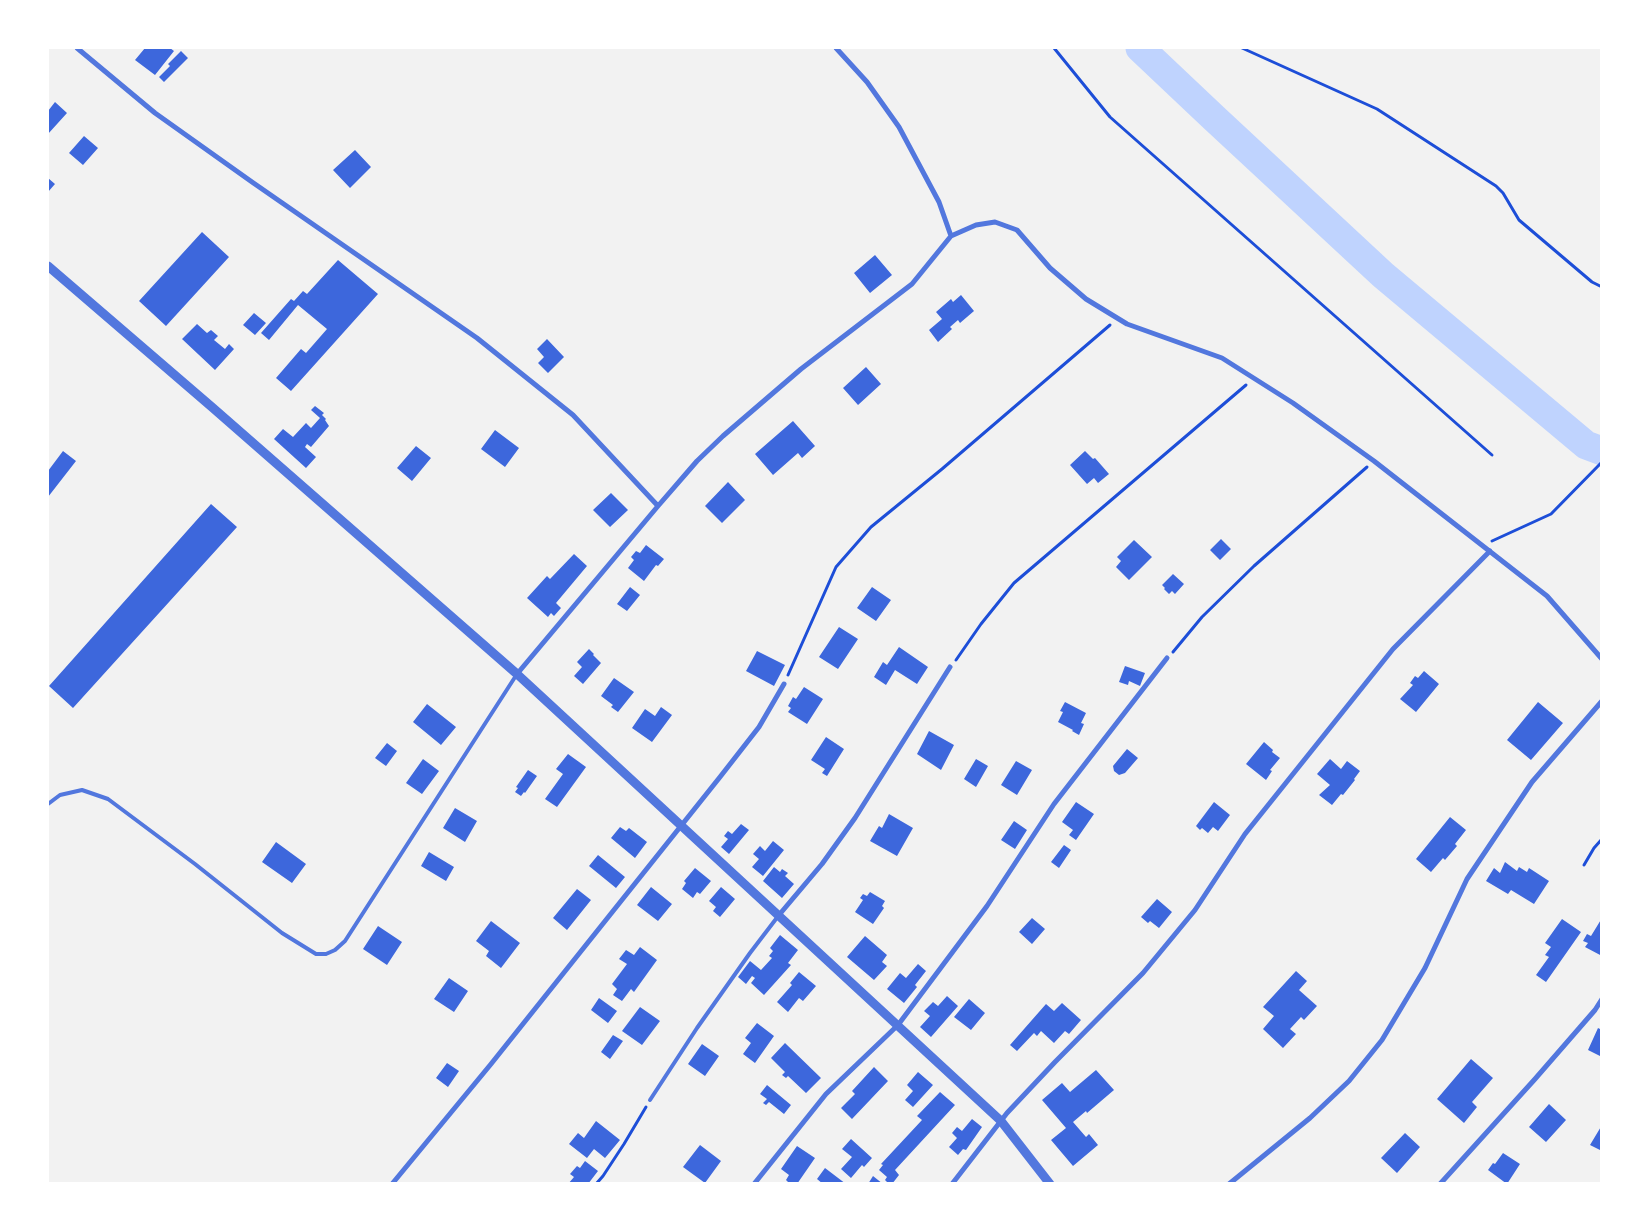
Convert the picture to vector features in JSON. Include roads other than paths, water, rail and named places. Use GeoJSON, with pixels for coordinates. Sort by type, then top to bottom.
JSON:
{"type":"FeatureCollection","features":[{"type":"Feature","properties":{"kind":"street"},"geometry":{"type":"LineString","coordinates":[[77,48],[155,112],[259,187],[477,338],[573,415],[658,506]]}},
{"type":"Feature","properties":{"kind":"street"},"geometry":{"type":"LineString","coordinates":[[836,48],[867,82],[899,127],[939,202],[951,236]]}},
{"type":"Feature","properties":{"kind":"street"},"geometry":{"type":"LineString","coordinates":[[517,674],[697,461],[750,411],[801,369],[912,284],[951,236],[976,225],[995,222],[1018,230],[1050,268],[1086,299],[1127,324],[1222,358],[1294,403],[1374,461],[1547,596],[1602,659]]}},
{"type":"Feature","properties":{"kind":"street"},"geometry":{"type":"LineString","coordinates":[[48,266],[517,674],[1002,1121],[1050,1184]]}},
{"type":"Feature","properties":{"kind":"street"},"geometry":{"type":"LineString","coordinates":[[952,1184],[1002,1121],[1055,1062],[1144,973],[1195,910],[1245,834],[1393,649],[1490,551]]}},
{"type":"Feature","properties":{"kind":"street"},"geometry":{"type":"LineString","coordinates":[[754,1184],[826,1094],[898,1025],[987,906],[1054,804],[1167,658]]}},
{"type":"Feature","properties":{"kind":"street"},"geometry":{"type":"LineString","coordinates":[[779,915],[822,864],[855,818],[950,668]]}},
{"type":"Feature","properties":{"kind":"street"},"geometry":{"type":"LineString","coordinates":[[392,1184],[496,1057],[759,727],[784,684]]}},
{"type":"Feature","properties":{"kind":"street"},"geometry":{"type":"LineString","coordinates":[[1229,1184],[1310,1118],[1349,1081],[1382,1040],[1425,968],[1467,879],[1532,782],[1602,700]]}},
{"type":"Feature","properties":{"kind":"street"},"geometry":{"type":"LineString","coordinates":[[1440,1184],[1535,1079],[1595,1010],[1602,999]]}},
{"type":"Feature","properties":{"kind":"lane"},"geometry":{"type":"LineString","coordinates":[[48,804],[60,795],[82,790],[108,799],[195,864],[282,933],[316,954],[326,954],[335,950],[345,941],[517,674]]}},
{"type":"Feature","properties":{"kind":"lane"},"geometry":{"type":"LineString","coordinates":[[650,1100],[696,1028],[779,915]]}},
{"type":"Feature","properties":{"kind":"waterway"},"geometry":{"type":"LineString","coordinates":[[1140,48],[1383,275],[1586,445],[1602,451]]}}]}
